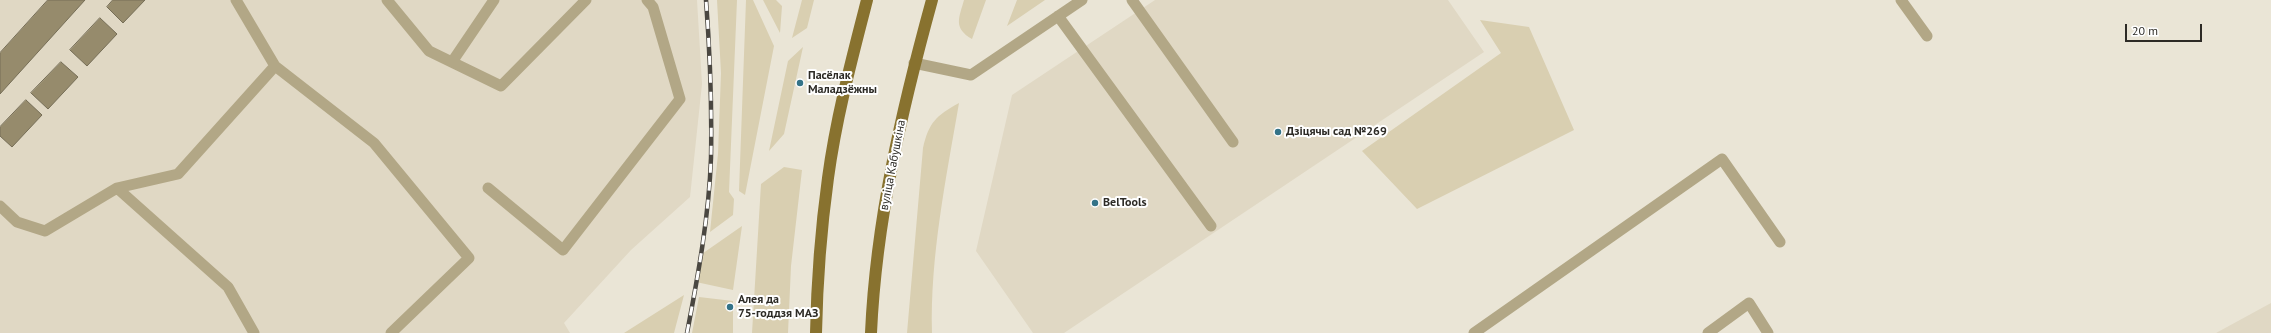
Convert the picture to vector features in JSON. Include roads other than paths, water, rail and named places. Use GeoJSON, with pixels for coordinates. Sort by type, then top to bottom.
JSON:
{"type":"FeatureCollection","features":[{"type":"Feature","properties":{"kind":"main road"},"geometry":{"type":"LineString","coordinates":[[816,333],[817,294],[828,178],[851,62],[867,0]]}},
{"type":"Feature","properties":{"kind":"main road","name":"вуліца Кабушкіна"},"geometry":{"type":"LineString","coordinates":[[871,333],[873,292],[888,183],[914,63],[932,0]]}},
{"type":"Feature","properties":{"kind":"lane"},"geometry":{"type":"LineString","coordinates":[[236,0],[275,66],[374,143],[469,258],[391,333]]}},
{"type":"Feature","properties":{"kind":"lane"},"geometry":{"type":"LineString","coordinates":[[387,0],[429,51],[501,86],[586,0]]}},
{"type":"Feature","properties":{"kind":"lane"},"geometry":{"type":"LineString","coordinates":[[452,62],[494,0]]}},
{"type":"Feature","properties":{"kind":"lane"},"geometry":{"type":"LineString","coordinates":[[488,188],[563,250],[680,98],[653,7],[647,0]]}},
{"type":"Feature","properties":{"kind":"lane"},"geometry":{"type":"LineString","coordinates":[[914,63],[971,75],[1082,0]]}},
{"type":"Feature","properties":{"kind":"lane"},"geometry":{"type":"LineString","coordinates":[[1132,0],[1233,142]]}},
{"type":"Feature","properties":{"kind":"lane"},"geometry":{"type":"LineString","coordinates":[[1901,0],[1927,36]]}},
{"type":"Feature","properties":{"kind":"lane"},"geometry":{"type":"LineString","coordinates":[[1058,16],[1211,226]]}},
{"type":"Feature","properties":{"kind":"lane"},"geometry":{"type":"LineString","coordinates":[[0,206],[16,222],[45,231],[117,188],[178,174],[275,66]]}},
{"type":"Feature","properties":{"kind":"lane"},"geometry":{"type":"LineString","coordinates":[[1477,332],[1722,159],[1780,242]]}},
{"type":"Feature","properties":{"kind":"lane"},"geometry":{"type":"LineString","coordinates":[[117,188],[228,287],[254,333]]}},
{"type":"Feature","properties":{"kind":"lane"},"geometry":{"type":"LineString","coordinates":[[1708,333],[1749,303],[1768,333]]}},
{"type":"Feature","properties":{"kind":"railway"},"geometry":{"type":"LineString","coordinates":[[687,333],[702,246],[710,180],[711,99],[706,0]]}},
{"type":"Feature","properties":{"kind":"place","name":"Пасёлак Маладзёжны"},"geometry":{"type":"Point","coordinates":[800,83]}},
{"type":"Feature","properties":{"kind":"place","name":"Дзіцячы сад №269"},"geometry":{"type":"Point","coordinates":[1278,132]}},
{"type":"Feature","properties":{"kind":"place","name":"BelTools"},"geometry":{"type":"Point","coordinates":[1095,203]}},
{"type":"Feature","properties":{"kind":"place","name":"Алея да 75-годдзя МАЗ"},"geometry":{"type":"Point","coordinates":[730,307]}}]}
